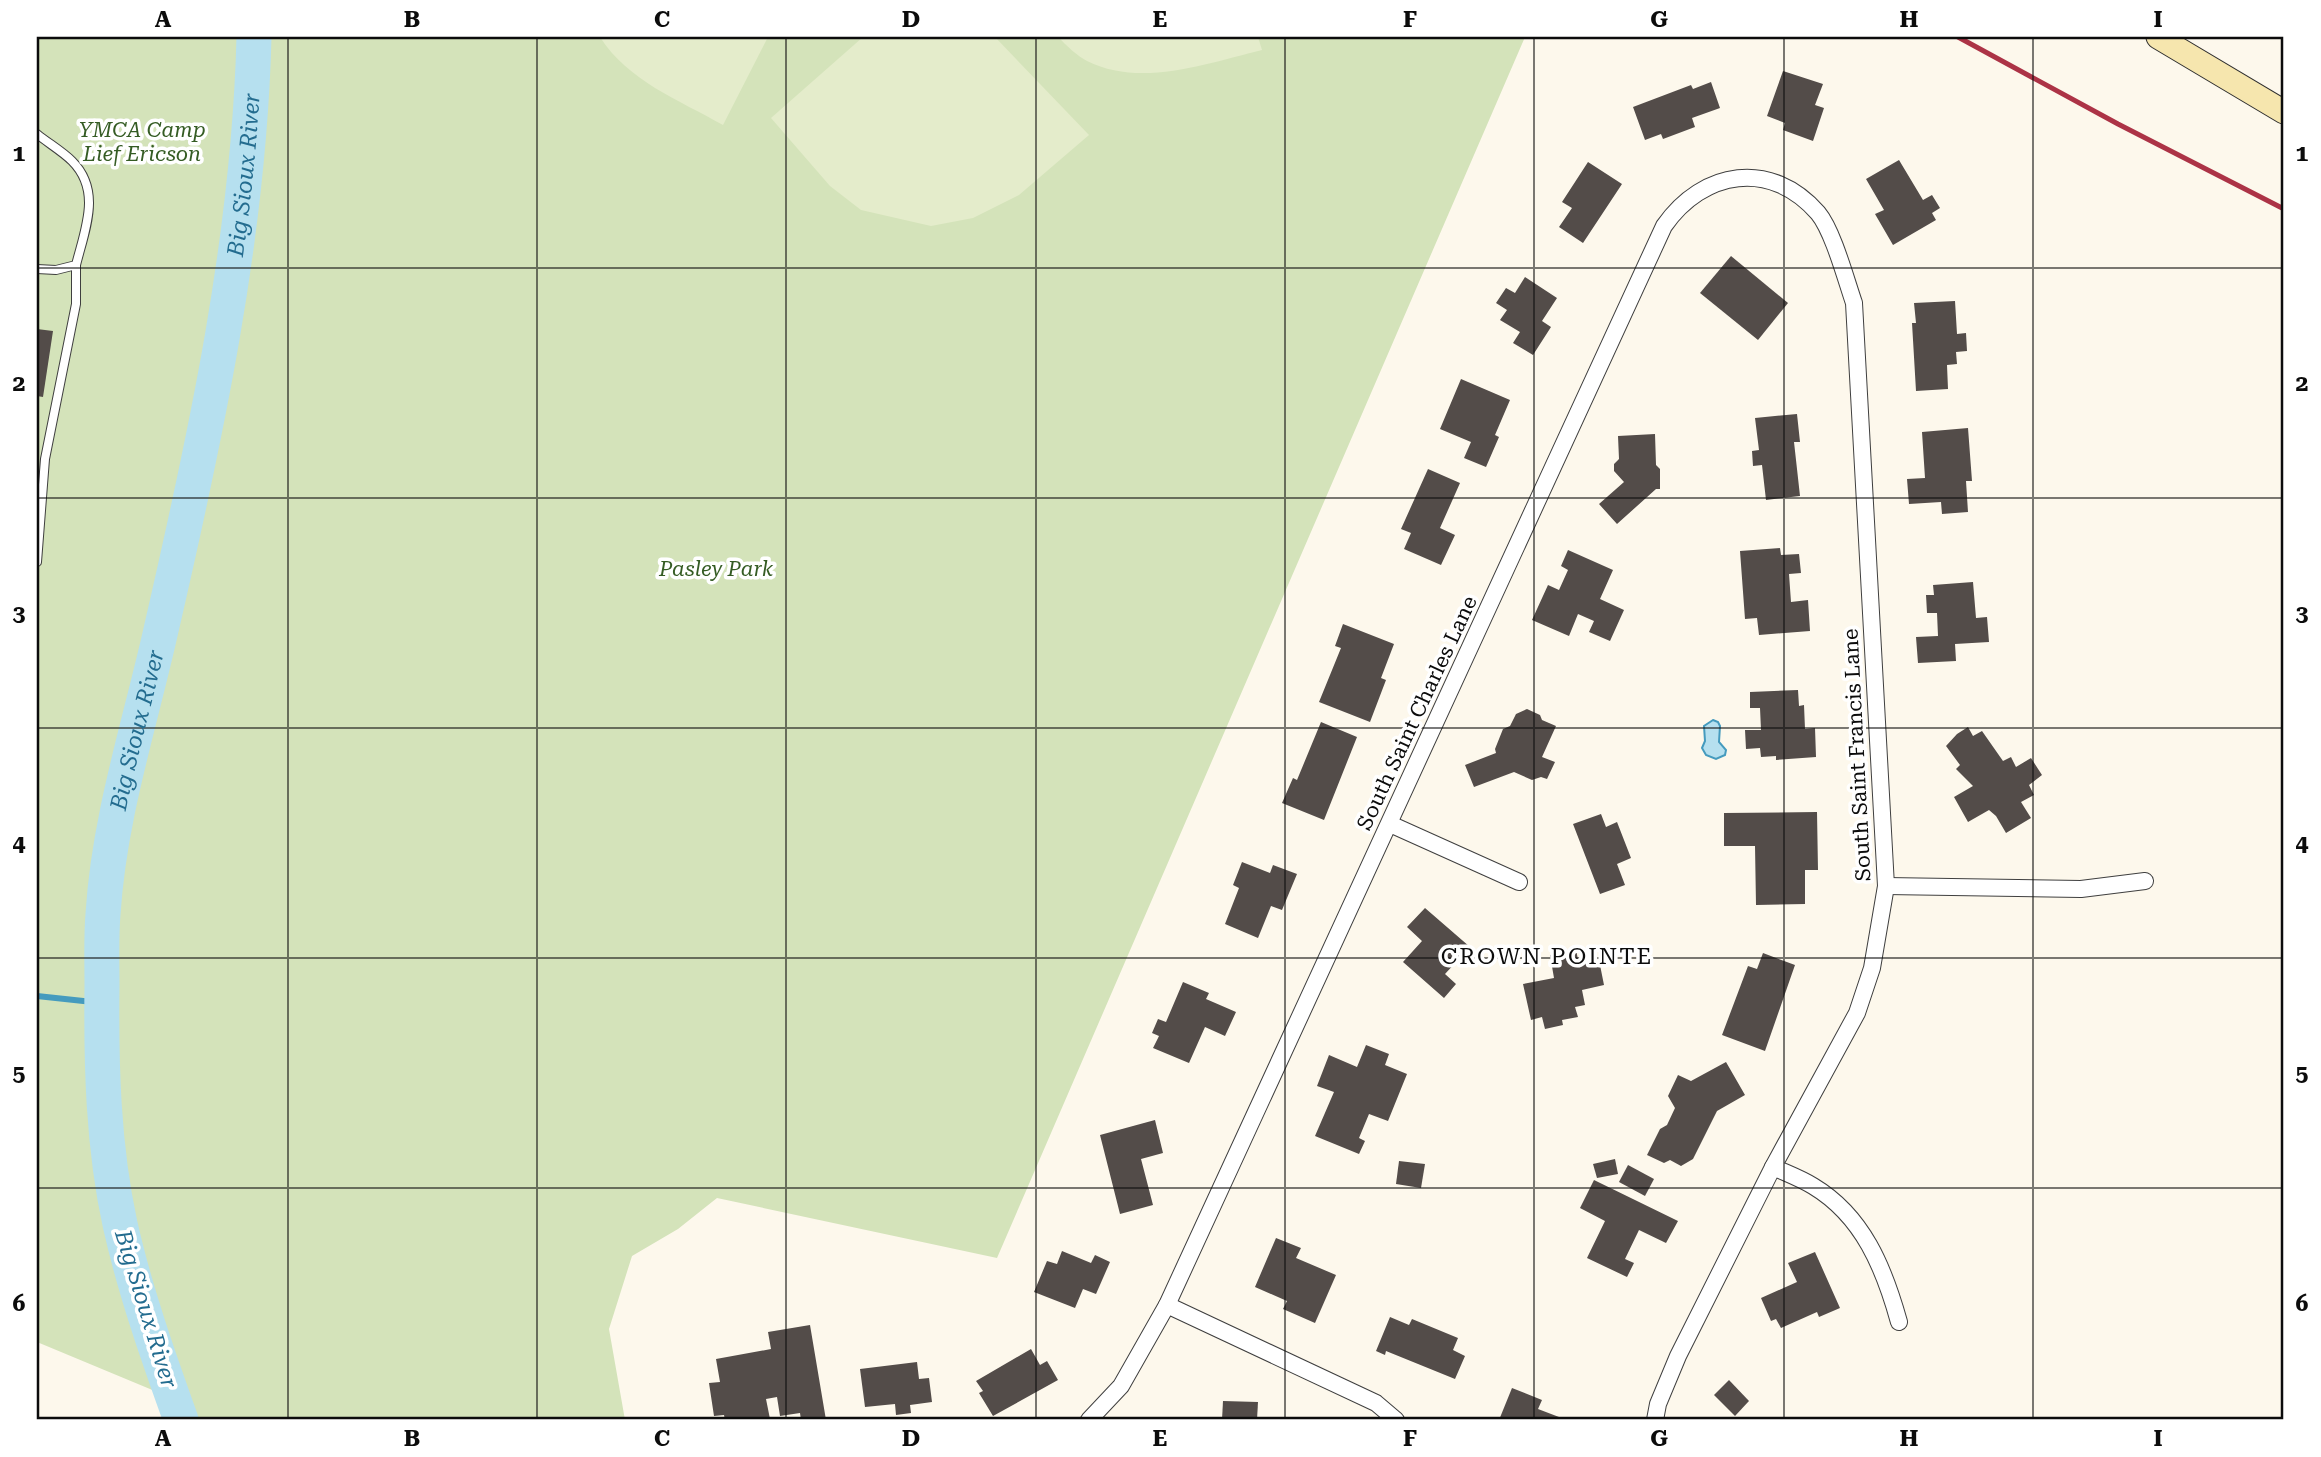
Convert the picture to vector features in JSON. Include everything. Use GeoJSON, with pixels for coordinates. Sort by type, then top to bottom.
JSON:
{"type":"FeatureCollection","features":[{"type":"Feature","properties":{"kind":"main road"},"geometry":{"type":"LineString","coordinates":[[2158,37],[2284,112]]}},
{"type":"Feature","properties":{"kind":"street","name":"South Saint Charles Lane"},"geometry":{"type":"LineString","coordinates":[[1089,1420],[1121,1386],[1167,1305],[1664,226],[1677,207],[1698,191],[1720,181],[1743,177]]}},
{"type":"Feature","properties":{"kind":"street","name":"South Saint Francis Lane"},"geometry":{"type":"LineString","coordinates":[[1655,1420],[1658,1404],[1678,1356],[1773,1167],[1857,1013],[1872,968],[1886,886],[1854,303],[1839,257],[1820,215],[1801,197],[1779,186],[1760,178],[1743,177]]}},
{"type":"Feature","properties":{"kind":"street"},"geometry":{"type":"LineString","coordinates":[[1390,824],[1519,882]]}},
{"type":"Feature","properties":{"kind":"street"},"geometry":{"type":"LineString","coordinates":[[1886,886],[2081,889],[2145,881]]}},
{"type":"Feature","properties":{"kind":"street"},"geometry":{"type":"LineString","coordinates":[[1773,1167],[1813,1186],[1842,1208],[1870,1244],[1889,1284],[1899,1322]]}},
{"type":"Feature","properties":{"kind":"street"},"geometry":{"type":"LineString","coordinates":[[1167,1305],[1376,1403],[1396,1420]]}},
{"type":"Feature","properties":{"kind":"lane"},"geometry":{"type":"LineString","coordinates":[[37,134],[72,160],[83,174],[90,191],[89,213],[76,265],[76,304],[45,459],[37,562]]}},
{"type":"Feature","properties":{"kind":"lane"},"geometry":{"type":"LineString","coordinates":[[37,269],[56,270],[76,265]]}},
{"type":"Feature","properties":{"kind":"green space","name":"Pasley Park"},"geometry":{"type":"Polygon","coordinates":[[[37,37],[1525,37],[997,1258],[717,1198],[678,1229],[632,1256],[609,1329],[625,1420],[181,1420],[174,1399],[37,1342],[37,37]]]}},
{"type":"Feature","properties":{"kind":"green space"},"geometry":{"type":"Polygon","coordinates":[[[600,37],[768,37],[723,125],[640,78],[625,66],[600,37]]]}},
{"type":"Feature","properties":{"kind":"green space"},"geometry":{"type":"Polygon","coordinates":[[[863,37],[995,37],[1089,135],[1019,195],[973,218],[931,226],[861,210],[830,186],[771,118],[863,37]]]}},
{"type":"Feature","properties":{"kind":"green space"},"geometry":{"type":"Polygon","coordinates":[[[1058,37],[1258,37],[1262,50],[1174,70],[1130,72],[1108,69],[1087,61],[1058,37]]]}},
{"type":"Feature","properties":{"kind":"water"},"geometry":{"type":"Polygon","coordinates":[[[1713,720],[1720,726],[1719,742],[1726,750],[1725,755],[1716,759],[1706,755],[1702,748],[1705,741],[1704,726],[1713,720]]]}},
{"type":"Feature","properties":{"kind":"building"},"geometry":{"type":"Polygon","coordinates":[[[1783,71],[1823,84],[1815,105],[1824,108],[1813,141],[1783,130],[1785,123],[1767,116],[1783,71]]]}},
{"type":"Feature","properties":{"kind":"building"},"geometry":{"type":"Polygon","coordinates":[[[1711,82],[1720,108],[1692,118],[1695,127],[1663,139],[1661,134],[1645,140],[1633,107],[1691,85],[1693,89],[1711,82]]]}},
{"type":"Feature","properties":{"kind":"building"},"geometry":{"type":"Polygon","coordinates":[[[1899,160],[1923,200],[1932,195],[1940,208],[1932,213],[1936,220],[1893,245],[1875,214],[1884,210],[1866,179],[1899,160]]]}},
{"type":"Feature","properties":{"kind":"building"},"geometry":{"type":"Polygon","coordinates":[[[1588,162],[1622,184],[1583,243],[1559,227],[1572,208],[1562,202],[1588,162]]]}},
{"type":"Feature","properties":{"kind":"building"},"geometry":{"type":"Polygon","coordinates":[[[1731,256],[1788,303],[1758,340],[1700,293],[1731,256]]]}},
{"type":"Feature","properties":{"kind":"building"},"geometry":{"type":"Polygon","coordinates":[[[1525,277],[1557,298],[1542,321],[1551,327],[1533,355],[1513,343],[1520,332],[1500,320],[1507,310],[1496,303],[1506,288],[1515,293],[1525,277]]]}},
{"type":"Feature","properties":{"kind":"building"},"geometry":{"type":"Polygon","coordinates":[[[1955,301],[1957,334],[1966,333],[1967,351],[1956,352],[1957,364],[1947,365],[1948,389],[1916,391],[1912,323],[1916,323],[1914,303],[1955,301]]]}},
{"type":"Feature","properties":{"kind":"building"},"geometry":{"type":"Polygon","coordinates":[[[37,329],[53,331],[43,397],[37,396],[37,329]]]}},
{"type":"Feature","properties":{"kind":"building"},"geometry":{"type":"Polygon","coordinates":[[[1461,379],[1510,400],[1495,435],[1499,437],[1486,467],[1464,458],[1471,442],[1440,429],[1461,379]]]}},
{"type":"Feature","properties":{"kind":"building"},"geometry":{"type":"Polygon","coordinates":[[[1797,414],[1800,442],[1794,442],[1800,496],[1766,500],[1762,465],[1753,466],[1752,451],[1759,450],[1755,418],[1797,414]]]}},
{"type":"Feature","properties":{"kind":"building"},"geometry":{"type":"Polygon","coordinates":[[[1968,428],[1972,481],[1966,481],[1968,512],[1942,514],[1941,502],[1909,504],[1907,479],[1925,478],[1922,432],[1968,428]]]}},
{"type":"Feature","properties":{"kind":"building"},"geometry":{"type":"Polygon","coordinates":[[[1655,434],[1660,489],[1656,489],[1617,524],[1599,504],[1624,482],[1614,471],[1614,464],[1619,459],[1618,436],[1655,434]]]}},
{"type":"Feature","properties":{"kind":"building"},"geometry":{"type":"Polygon","coordinates":[[[1428,469],[1460,483],[1440,528],[1455,535],[1441,565],[1404,549],[1411,533],[1401,529],[1428,469]]]}},
{"type":"Feature","properties":{"kind":"building"},"geometry":{"type":"Polygon","coordinates":[[[1780,548],[1781,555],[1799,554],[1801,573],[1789,574],[1791,602],[1808,600],[1810,631],[1759,635],[1757,618],[1745,619],[1740,551],[1780,548]]]}},
{"type":"Feature","properties":{"kind":"building"},"geometry":{"type":"Polygon","coordinates":[[[1568,550],[1613,570],[1600,599],[1624,610],[1610,641],[1589,632],[1594,621],[1578,614],[1569,636],[1532,620],[1548,585],[1559,590],[1568,570],[1561,566],[1568,550]]]}},
{"type":"Feature","properties":{"kind":"building"},"geometry":{"type":"Polygon","coordinates":[[[1973,582],[1976,618],[1987,617],[1989,642],[1955,644],[1956,661],[1918,663],[1916,637],[1938,636],[1937,613],[1927,613],[1926,595],[1934,595],[1933,585],[1973,582]]]}},
{"type":"Feature","properties":{"kind":"building"},"geometry":{"type":"Polygon","coordinates":[[[1343,624],[1394,644],[1381,678],[1386,680],[1370,722],[1319,702],[1341,648],[1335,646],[1343,624]]]}},
{"type":"Feature","properties":{"kind":"building"},"geometry":{"type":"Polygon","coordinates":[[[1798,690],[1799,706],[1804,705],[1805,729],[1815,728],[1816,757],[1776,760],[1776,756],[1761,757],[1760,748],[1746,749],[1745,730],[1761,730],[1760,708],[1750,708],[1750,692],[1798,690]]]}},
{"type":"Feature","properties":{"kind":"building"},"geometry":{"type":"Polygon","coordinates":[[[1527,709],[1556,726],[1542,757],[1555,762],[1547,779],[1541,777],[1532,780],[1514,772],[1474,787],[1465,765],[1496,753],[1503,729],[1510,726],[1516,714],[1527,709]]]}},
{"type":"Feature","properties":{"kind":"building"},"geometry":{"type":"Polygon","coordinates":[[[1321,722],[1357,737],[1324,820],[1282,803],[1293,778],[1297,780],[1321,722]]]}},
{"type":"Feature","properties":{"kind":"building"},"geometry":{"type":"Polygon","coordinates":[[[1968,727],[1973,736],[1982,731],[2003,761],[2011,757],[2016,767],[2031,758],[2042,775],[2029,785],[2034,795],[2021,802],[2031,818],[2006,833],[1989,810],[1968,822],[1954,797],[1973,786],[1956,769],[1960,765],[1946,746],[1968,727]]]}},
{"type":"Feature","properties":{"kind":"building"},"geometry":{"type":"Polygon","coordinates":[[[1817,812],[1818,870],[1805,870],[1805,904],[1756,905],[1755,846],[1724,846],[1724,813],[1817,812]]]}},
{"type":"Feature","properties":{"kind":"building"},"geometry":{"type":"Polygon","coordinates":[[[1601,814],[1606,827],[1617,822],[1631,858],[1617,864],[1625,885],[1600,894],[1573,824],[1601,814]]]}},
{"type":"Feature","properties":{"kind":"building"},"geometry":{"type":"Polygon","coordinates":[[[1242,862],[1270,873],[1273,865],[1297,874],[1282,910],[1271,906],[1258,938],[1225,924],[1239,888],[1233,885],[1242,862]]]}},
{"type":"Feature","properties":{"kind":"building"},"geometry":{"type":"Polygon","coordinates":[[[1425,908],[1470,947],[1445,974],[1456,984],[1444,998],[1403,962],[1422,941],[1407,927],[1425,908]]]}},
{"type":"Feature","properties":{"kind":"building"},"geometry":{"type":"Polygon","coordinates":[[[1576,950],[1579,964],[1599,960],[1604,985],[1582,990],[1585,1005],[1575,1007],[1578,1017],[1562,1020],[1563,1025],[1545,1029],[1542,1017],[1531,1020],[1523,984],[1554,978],[1550,955],[1576,950]]]}},
{"type":"Feature","properties":{"kind":"building"},"geometry":{"type":"Polygon","coordinates":[[[1763,953],[1795,965],[1765,1051],[1722,1035],[1748,966],[1757,969],[1763,953]]]}},
{"type":"Feature","properties":{"kind":"building"},"geometry":{"type":"Polygon","coordinates":[[[1183,982],[1209,993],[1206,999],[1236,1012],[1225,1036],[1205,1027],[1189,1063],[1153,1048],[1159,1036],[1152,1033],[1158,1019],[1166,1022],[1183,982]]]}},
{"type":"Feature","properties":{"kind":"building"},"geometry":{"type":"Polygon","coordinates":[[[1366,1045],[1389,1054],[1385,1065],[1407,1074],[1388,1121],[1369,1114],[1359,1138],[1365,1141],[1359,1154],[1315,1136],[1334,1092],[1317,1086],[1329,1055],[1357,1067],[1366,1045]]]}},
{"type":"Feature","properties":{"kind":"building"},"geometry":{"type":"Polygon","coordinates":[[[1726,1062],[1745,1095],[1717,1111],[1693,1159],[1681,1166],[1670,1160],[1664,1163],[1647,1155],[1660,1129],[1667,1125],[1675,1108],[1668,1096],[1678,1075],[1691,1081],[1726,1062]]]}},
{"type":"Feature","properties":{"kind":"building"},"geometry":{"type":"Polygon","coordinates":[[[1155,1120],[1163,1153],[1141,1159],[1153,1205],[1120,1214],[1100,1135],[1155,1120]]]}},
{"type":"Feature","properties":{"kind":"building"},"geometry":{"type":"Polygon","coordinates":[[[1615,1159],[1618,1174],[1597,1178],[1593,1164],[1615,1159]]]}},
{"type":"Feature","properties":{"kind":"building"},"geometry":{"type":"Polygon","coordinates":[[[1399,1161],[1425,1164],[1421,1188],[1396,1184],[1399,1161]]]}},
{"type":"Feature","properties":{"kind":"building"},"geometry":{"type":"Polygon","coordinates":[[[1628,1165],[1654,1179],[1645,1196],[1619,1182],[1628,1165]]]}},
{"type":"Feature","properties":{"kind":"building"},"geometry":{"type":"Polygon","coordinates":[[[1594,1180],[1678,1221],[1666,1243],[1639,1230],[1625,1259],[1634,1263],[1627,1277],[1587,1258],[1605,1221],[1580,1208],[1594,1180]]]}},
{"type":"Feature","properties":{"kind":"building"},"geometry":{"type":"Polygon","coordinates":[[[1276,1238],[1301,1248],[1296,1258],[1336,1275],[1315,1323],[1283,1309],[1287,1301],[1255,1287],[1276,1238]]]}},
{"type":"Feature","properties":{"kind":"building"},"geometry":{"type":"Polygon","coordinates":[[[1062,1251],[1091,1263],[1095,1255],[1110,1262],[1096,1294],[1083,1289],[1075,1308],[1034,1292],[1047,1261],[1057,1264],[1062,1251]]]}},
{"type":"Feature","properties":{"kind":"building"},"geometry":{"type":"Polygon","coordinates":[[[1815,1252],[1840,1308],[1819,1317],[1817,1312],[1781,1328],[1776,1319],[1771,1321],[1761,1298],[1797,1282],[1788,1263],[1815,1252]]]}},
{"type":"Feature","properties":{"kind":"building"},"geometry":{"type":"Polygon","coordinates":[[[1390,1317],[1409,1325],[1412,1319],[1458,1338],[1453,1350],[1465,1356],[1455,1379],[1386,1351],[1385,1355],[1376,1351],[1390,1317]]]}},
{"type":"Feature","properties":{"kind":"building"},"geometry":{"type":"Polygon","coordinates":[[[810,1325],[826,1420],[801,1420],[800,1413],[780,1416],[777,1397],[766,1399],[770,1419],[725,1420],[724,1415],[714,1416],[709,1383],[720,1382],[716,1359],[771,1349],[768,1332],[810,1325]]]}},
{"type":"Feature","properties":{"kind":"building"},"geometry":{"type":"Polygon","coordinates":[[[1031,1349],[1040,1365],[1047,1361],[1058,1380],[993,1416],[979,1393],[983,1391],[976,1381],[1031,1349]]]}},
{"type":"Feature","properties":{"kind":"building"},"geometry":{"type":"Polygon","coordinates":[[[917,1362],[919,1379],[929,1378],[932,1402],[910,1405],[911,1413],[896,1415],[895,1404],[865,1407],[860,1369],[917,1362]]]}},
{"type":"Feature","properties":{"kind":"building"},"geometry":{"type":"Polygon","coordinates":[[[1729,1380],[1749,1401],[1735,1416],[1714,1395],[1729,1380]]]}},
{"type":"Feature","properties":{"kind":"building"},"geometry":{"type":"Polygon","coordinates":[[[1512,1388],[1542,1400],[1538,1409],[1559,1417],[1558,1420],[1499,1420],[1512,1388]]]}},
{"type":"Feature","properties":{"kind":"building"},"geometry":{"type":"Polygon","coordinates":[[[1223,1401],[1258,1402],[1257,1420],[1222,1420],[1223,1401]]]}},
{"type":"Feature","properties":{"kind":"waterway","name":"Big Sioux River"},"geometry":{"type":"LineString","coordinates":[[181,1420],[140,1299],[114,1195],[103,1075],[102,923],[106,878],[118,806],[178,557],[222,335],[244,187],[254,37]]}},
{"type":"Feature","properties":{"kind":"waterway"},"geometry":{"type":"LineString","coordinates":[[37,996],[102,1003]]}},
{"type":"Feature","properties":{"kind":"railway"},"geometry":{"type":"LineString","coordinates":[[1958,37],[2118,124],[2284,209]]}},
{"type":"Feature","properties":{"kind":"district","name":"CROWN POINTE"},"geometry":{"type":"Point","coordinates":[1547,956]}},
{"type":"Feature","properties":{"kind":"park label","name":"YMCA Camp Lief Ericson"},"geometry":{"type":"Point","coordinates":[142,142]}}]}
